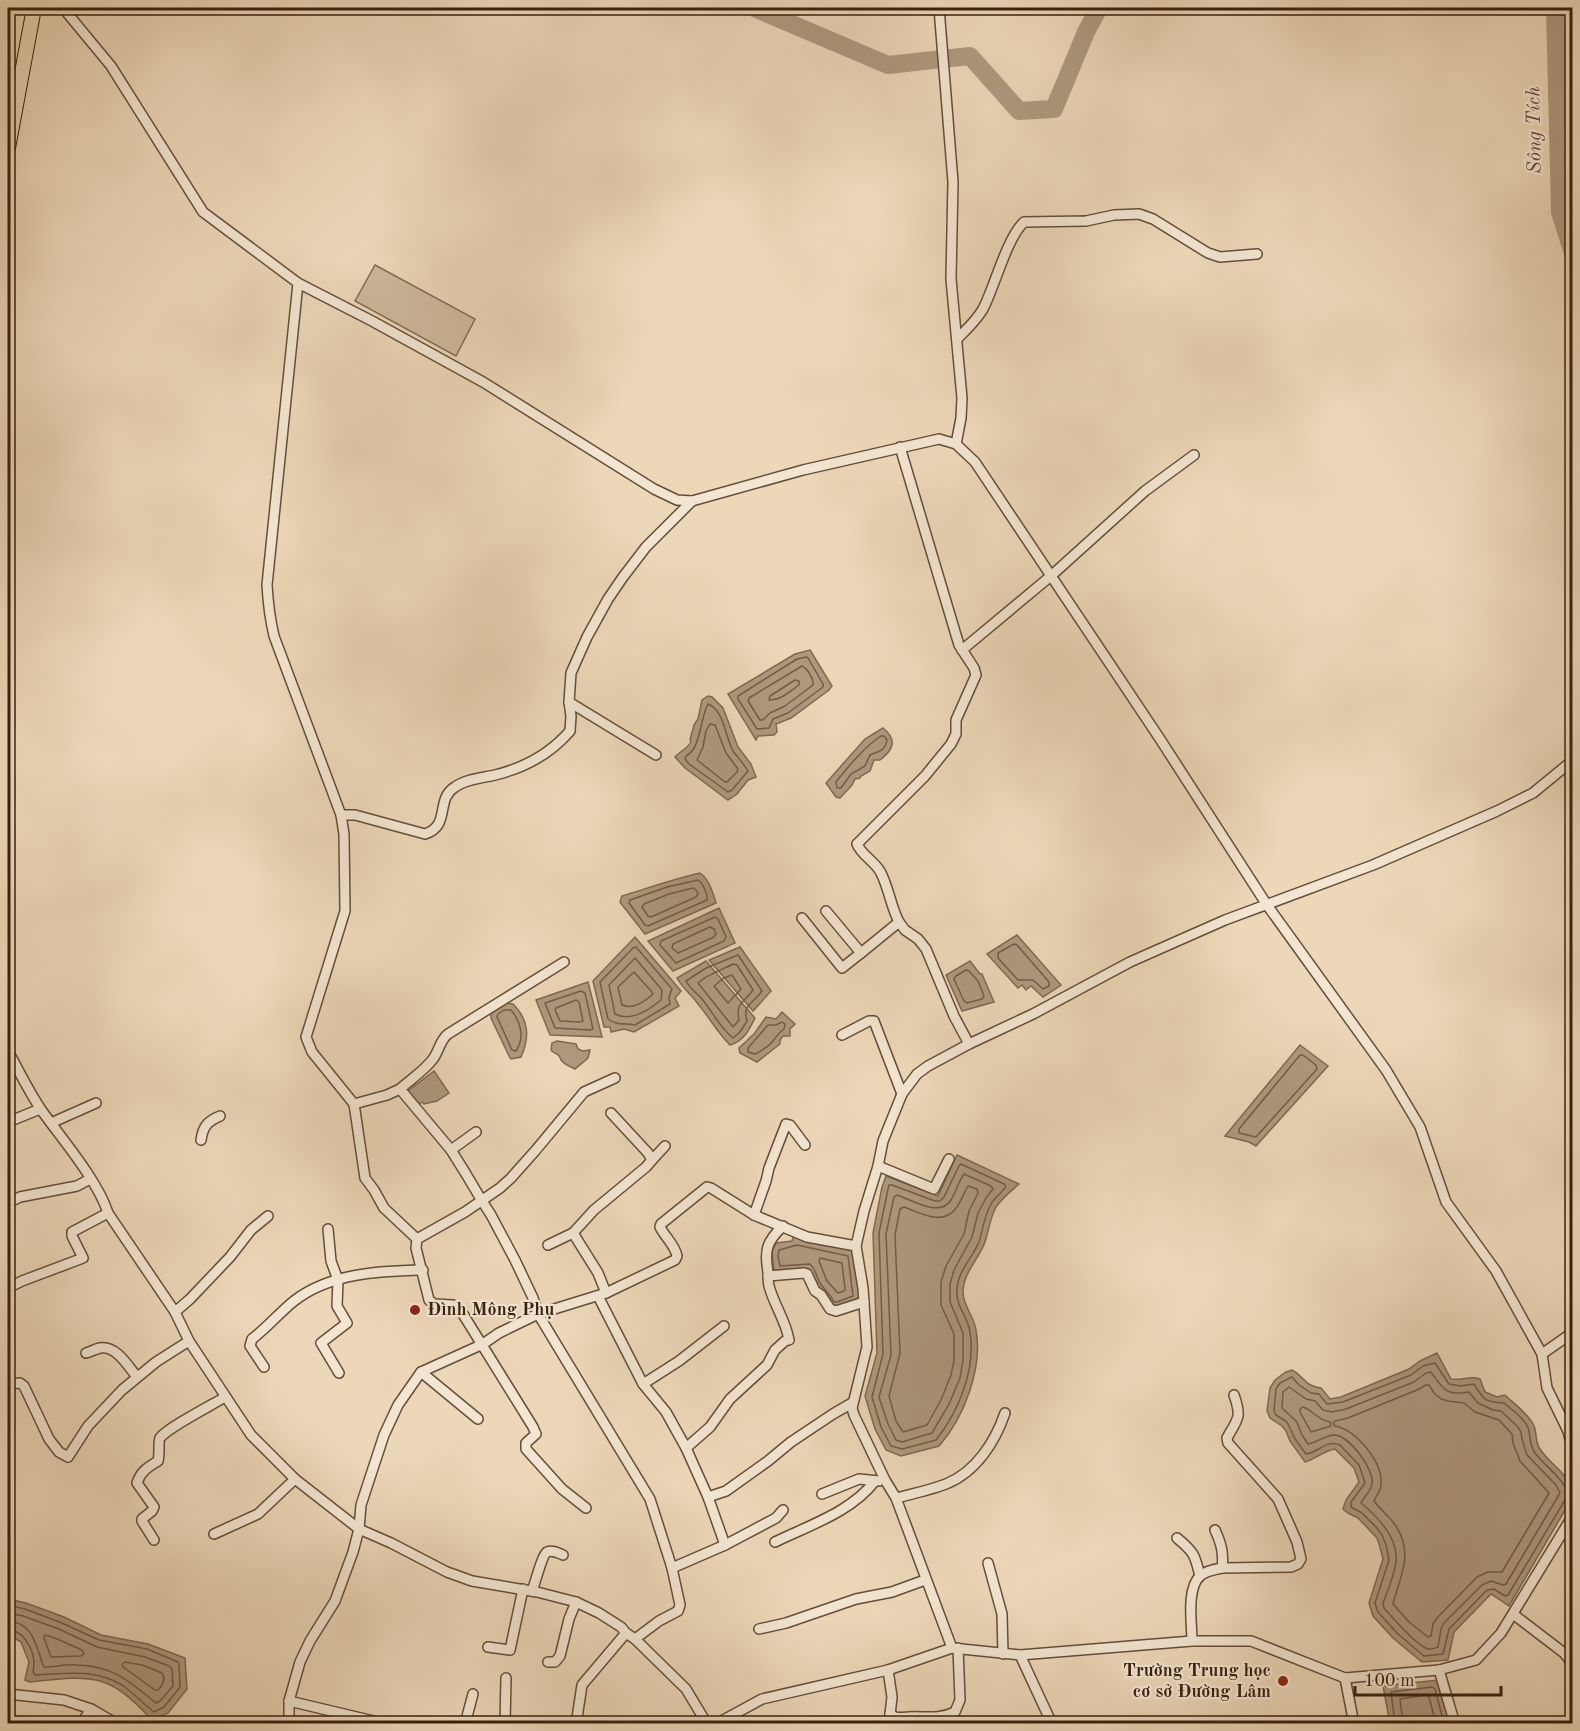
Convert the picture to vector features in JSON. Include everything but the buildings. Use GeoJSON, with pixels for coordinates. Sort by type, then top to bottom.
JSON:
{"type":"FeatureCollection","features":[{"type":"Feature","properties":{"kind":"highway"},"geometry":{"type":"LineString","coordinates":[[8,148],[34,8]]}},
{"type":"Feature","properties":{"kind":"highway"},"geometry":{"type":"LineString","coordinates":[[8,82],[8,126]]}},
{"type":"Feature","properties":{"kind":"street"},"geometry":{"type":"LineString","coordinates":[[63,8],[111,66],[203,212],[298,283],[483,382],[666,496],[677,500],[692,501],[803,470],[939,439],[956,444],[975,462],[1052,575],[1267,905],[1386,1070],[1420,1127],[1446,1202],[1496,1271],[1542,1354],[1547,1388],[1568,1431],[1572,1447]]}},
{"type":"Feature","properties":{"kind":"street"},"geometry":{"type":"LineString","coordinates":[[939,8],[953,182],[951,279],[962,398],[956,444]]}},
{"type":"Feature","properties":{"kind":"street"},"geometry":{"type":"LineString","coordinates":[[957,339],[982,312],[994,279],[1024,222],[1086,221],[1114,215],[1139,214],[1153,219],[1208,253],[1220,257],[1257,254]]}},
{"type":"Feature","properties":{"kind":"street"},"geometry":{"type":"LineString","coordinates":[[298,283],[267,585],[269,617],[341,815],[344,834],[345,911],[306,1037],[312,1052],[354,1104],[365,1178],[384,1208],[417,1239]]}},
{"type":"Feature","properties":{"kind":"street"},"geometry":{"type":"LineString","coordinates":[[900,447],[962,650],[976,675],[956,720],[956,734],[951,744],[925,776],[857,844],[880,870],[899,922],[926,949],[954,1016],[969,1044]]}},
{"type":"Feature","properties":{"kind":"street"},"geometry":{"type":"LineString","coordinates":[[962,650],[1052,575],[1145,491],[1194,455]]}},
{"type":"Feature","properties":{"kind":"street"},"geometry":{"type":"LineString","coordinates":[[341,815],[355,815],[408,829],[418,834],[425,834],[439,824],[444,802],[453,788],[462,783],[513,770],[551,749],[565,737],[571,726],[568,702],[571,673],[576,658],[622,577],[646,547],[692,501]]}},
{"type":"Feature","properties":{"kind":"street"},"geometry":{"type":"LineString","coordinates":[[568,702],[656,755]]}},
{"type":"Feature","properties":{"kind":"street"},"geometry":{"type":"LineString","coordinates":[[888,1670],[892,1697],[890,1718],[924,1718],[955,1712],[960,1700],[955,1648],[926,1580],[896,1498],[880,1481],[878,1462],[854,1415],[852,1403],[867,1347],[864,1302],[856,1246],[883,1141],[902,1094],[917,1074],[969,1044],[1033,1014],[1130,962],[1225,920],[1373,865],[1497,811],[1533,793],[1572,761]]}},
{"type":"Feature","properties":{"kind":"street"},"geometry":{"type":"LineString","coordinates":[[826,910],[861,953]]}},
{"type":"Feature","properties":{"kind":"street"},"geometry":{"type":"LineString","coordinates":[[802,918],[842,968],[899,922]]}},
{"type":"Feature","properties":{"kind":"street"},"geometry":{"type":"LineString","coordinates":[[354,1104],[400,1089],[425,1068],[435,1056],[443,1038],[448,1034],[564,962]]}},
{"type":"Feature","properties":{"kind":"street"},"geometry":{"type":"LineString","coordinates":[[842,1035],[869,1021],[874,1021],[902,1094]]}},
{"type":"Feature","properties":{"kind":"street"},"geometry":{"type":"LineString","coordinates":[[8,1051],[40,1109],[90,1179],[108,1213],[175,1312],[189,1341],[225,1397],[251,1435],[295,1479],[359,1529],[447,1572],[464,1579],[527,1590],[576,1602],[611,1621],[631,1636],[686,1689],[707,1724]]}},
{"type":"Feature","properties":{"kind":"street"},"geometry":{"type":"LineString","coordinates":[[417,1239],[482,1201],[511,1178],[584,1092],[615,1078]]}},
{"type":"Feature","properties":{"kind":"street"},"geometry":{"type":"LineString","coordinates":[[400,1089],[451,1150],[491,1215],[515,1260],[538,1314],[650,1499],[672,1568],[680,1605],[678,1611],[631,1636],[582,1685],[577,1718]]}},
{"type":"Feature","properties":{"kind":"street"},"geometry":{"type":"LineString","coordinates":[[51,1123],[96,1102]]}},
{"type":"Feature","properties":{"kind":"street"},"geometry":{"type":"LineString","coordinates":[[8,1122],[40,1109]]}},
{"type":"Feature","properties":{"kind":"street"},"geometry":{"type":"LineString","coordinates":[[610,1113],[652,1160]]}},
{"type":"Feature","properties":{"kind":"street"},"geometry":{"type":"LineString","coordinates":[[201,1140],[203,1128],[220,1116]]}},
{"type":"Feature","properties":{"kind":"street"},"geometry":{"type":"LineString","coordinates":[[754,1215],[786,1124],[790,1125],[805,1145]]}},
{"type":"Feature","properties":{"kind":"street"},"geometry":{"type":"LineString","coordinates":[[451,1150],[476,1132]]}},
{"type":"Feature","properties":{"kind":"street"},"geometry":{"type":"LineString","coordinates":[[548,1245],[573,1233],[594,1210],[646,1167],[665,1146]]}},
{"type":"Feature","properties":{"kind":"street"},"geometry":{"type":"LineString","coordinates":[[878,1166],[934,1190],[949,1159]]}},
{"type":"Feature","properties":{"kind":"street"},"geometry":{"type":"LineString","coordinates":[[8,1203],[20,1197],[77,1186],[90,1179]]}},
{"type":"Feature","properties":{"kind":"street"},"geometry":{"type":"LineString","coordinates":[[288,1724],[289,1701],[300,1662],[335,1601],[353,1552],[359,1529],[361,1505],[384,1435],[398,1405],[421,1372],[483,1344],[499,1333],[538,1314],[602,1294],[675,1260],[676,1251],[662,1232],[661,1224],[708,1187],[754,1215],[807,1237],[856,1246]]}},
{"type":"Feature","properties":{"kind":"street"},"geometry":{"type":"LineString","coordinates":[[8,1288],[85,1256],[72,1236],[72,1232],[108,1213]]}},
{"type":"Feature","properties":{"kind":"street"},"geometry":{"type":"LineString","coordinates":[[175,1312],[230,1257],[251,1230],[268,1216]]}},
{"type":"Feature","properties":{"kind":"street"},"geometry":{"type":"LineString","coordinates":[[686,1448],[710,1427],[730,1399],[766,1365],[775,1350],[789,1340],[787,1329],[769,1285],[765,1259],[772,1236],[783,1226]]}},
{"type":"Feature","properties":{"kind":"street"},"geometry":{"type":"LineString","coordinates":[[328,1228],[331,1261],[338,1280],[337,1306],[346,1323],[321,1343],[339,1373]]}},
{"type":"Feature","properties":{"kind":"street"},"geometry":{"type":"LineString","coordinates":[[573,1233],[598,1273],[602,1294],[643,1384],[666,1412],[686,1448],[708,1497],[725,1545]]}},
{"type":"Feature","properties":{"kind":"street"},"geometry":{"type":"LineString","coordinates":[[417,1239],[416,1248],[429,1300],[434,1304],[458,1307],[536,1432],[536,1435],[526,1443],[526,1449],[562,1489],[586,1508]]}},
{"type":"Feature","properties":{"kind":"street"},"geometry":{"type":"LineString","coordinates":[[264,1367],[250,1346],[252,1339],[294,1301],[314,1288],[338,1280],[382,1271],[423,1270]]}},
{"type":"Feature","properties":{"kind":"street"},"geometry":{"type":"LineString","coordinates":[[768,1276],[807,1274],[815,1291],[821,1295],[830,1309],[836,1311],[864,1302]]}},
{"type":"Feature","properties":{"kind":"street"},"geometry":{"type":"LineString","coordinates":[[643,1384],[679,1361],[724,1326]]}},
{"type":"Feature","properties":{"kind":"street"},"geometry":{"type":"LineString","coordinates":[[1542,1354],[1572,1333]]}},
{"type":"Feature","properties":{"kind":"street"},"geometry":{"type":"LineString","coordinates":[[8,1384],[22,1384],[49,1439],[58,1452],[68,1457],[97,1415],[136,1377],[189,1341]]}},
{"type":"Feature","properties":{"kind":"street"},"geometry":{"type":"LineString","coordinates":[[86,1353],[108,1348],[122,1358],[136,1377]]}},
{"type":"Feature","properties":{"kind":"street"},"geometry":{"type":"LineString","coordinates":[[421,1372],[478,1419]]}},
{"type":"Feature","properties":{"kind":"street"},"geometry":{"type":"LineString","coordinates":[[1192,1641],[1191,1602],[1194,1584],[1200,1576],[1222,1568],[1291,1567],[1301,1560],[1297,1542],[1278,1499],[1228,1443],[1227,1438],[1238,1419],[1238,1407],[1234,1395]]}},
{"type":"Feature","properties":{"kind":"street"},"geometry":{"type":"LineString","coordinates":[[154,1540],[141,1521],[154,1507],[137,1484],[139,1477],[143,1470],[158,1461],[160,1453],[158,1444],[161,1438],[173,1427],[225,1397]]}},
{"type":"Feature","properties":{"kind":"street"},"geometry":{"type":"LineString","coordinates":[[708,1497],[726,1491],[791,1442],[852,1403]]}},
{"type":"Feature","properties":{"kind":"street"},"geometry":{"type":"LineString","coordinates":[[896,1498],[943,1485],[966,1472],[976,1464],[988,1448],[999,1431],[1005,1413]]}},
{"type":"Feature","properties":{"kind":"street"},"geometry":{"type":"LineString","coordinates":[[214,1534],[258,1514],[295,1479]]}},
{"type":"Feature","properties":{"kind":"street"},"geometry":{"type":"LineString","coordinates":[[822,1494],[859,1479],[880,1481]]}},
{"type":"Feature","properties":{"kind":"street"},"geometry":{"type":"LineString","coordinates":[[775,1542],[850,1504],[880,1481]]}},
{"type":"Feature","properties":{"kind":"street"},"geometry":{"type":"LineString","coordinates":[[672,1568],[725,1545],[776,1518],[783,1510]]}},
{"type":"Feature","properties":{"kind":"street"},"geometry":{"type":"LineString","coordinates":[[716,1724],[762,1699],[888,1670],[955,1648],[1020,1655],[1192,1641],[1251,1641],[1345,1678],[1439,1670],[1476,1660],[1501,1633],[1572,1517]]}},
{"type":"Feature","properties":{"kind":"street"},"geometry":{"type":"LineString","coordinates":[[1215,1530],[1221,1544],[1222,1568]]}},
{"type":"Feature","properties":{"kind":"street"},"geometry":{"type":"LineString","coordinates":[[1177,1538],[1191,1550],[1200,1576]]}},
{"type":"Feature","properties":{"kind":"street"},"geometry":{"type":"LineString","coordinates":[[488,1647],[510,1650],[527,1590],[547,1552],[563,1555]]}},
{"type":"Feature","properties":{"kind":"street"},"geometry":{"type":"LineString","coordinates":[[988,1563],[1002,1614],[1003,1654]]}},
{"type":"Feature","properties":{"kind":"street"},"geometry":{"type":"LineString","coordinates":[[759,1629],[786,1623],[856,1599],[892,1592],[926,1580]]}},
{"type":"Feature","properties":{"kind":"street"},"geometry":{"type":"LineString","coordinates":[[548,1662],[555,1662],[560,1656],[569,1619],[576,1602]]}},
{"type":"Feature","properties":{"kind":"street"},"geometry":{"type":"LineString","coordinates":[[1513,1614],[1564,1653],[1572,1663]]}},
{"type":"Feature","properties":{"kind":"street"},"geometry":{"type":"LineString","coordinates":[[1020,1655],[1052,1724]]}},
{"type":"Feature","properties":{"kind":"street"},"geometry":{"type":"LineString","coordinates":[[1439,1670],[1455,1724]]}},
{"type":"Feature","properties":{"kind":"street"},"geometry":{"type":"LineString","coordinates":[[505,1724],[506,1678]]}},
{"type":"Feature","properties":{"kind":"street"},"geometry":{"type":"LineString","coordinates":[[1345,1678],[1354,1724]]}},
{"type":"Feature","properties":{"kind":"street"},"geometry":{"type":"LineString","coordinates":[[8,1694],[64,1700],[91,1709],[117,1724]]}},
{"type":"Feature","properties":{"kind":"street"},"geometry":{"type":"LineString","coordinates":[[465,1724],[473,1694]]}},
{"type":"Feature","properties":{"kind":"street"},"geometry":{"type":"LineString","coordinates":[[289,1701],[386,1724]]}},
{"type":"Feature","properties":{"kind":"street"},"geometry":{"type":"LineString","coordinates":[[81,1724],[91,1709]]}},
{"type":"Feature","properties":{"kind":"shaded area"},"geometry":{"type":"Polygon","coordinates":[[[375,265],[475,319],[456,356],[355,301],[375,265]]]}},
{"type":"Feature","properties":{"kind":"water"},"geometry":{"type":"Polygon","coordinates":[[[810,650],[832,686],[791,718],[776,724],[777,732],[774,735],[758,736],[756,740],[728,694],[795,654],[810,650]]]}},
{"type":"Feature","properties":{"kind":"water"},"geometry":{"type":"Polygon","coordinates":[[[708,696],[723,708],[738,747],[751,764],[756,777],[748,780],[737,794],[728,800],[685,768],[675,757],[691,742],[702,700],[708,696]]]}},
{"type":"Feature","properties":{"kind":"water"},"geometry":{"type":"Polygon","coordinates":[[[883,728],[891,737],[891,749],[880,760],[874,760],[870,771],[855,779],[840,798],[836,797],[826,783],[865,739],[883,728]]]}},
{"type":"Feature","properties":{"kind":"water"},"geometry":{"type":"Polygon","coordinates":[[[700,873],[708,882],[716,903],[645,934],[620,902],[622,896],[700,873]]]}},
{"type":"Feature","properties":{"kind":"water"},"geometry":{"type":"Polygon","coordinates":[[[719,908],[735,943],[673,971],[648,941],[719,908]]]}},
{"type":"Feature","properties":{"kind":"water"},"geometry":{"type":"Polygon","coordinates":[[[1017,935],[1061,985],[1043,997],[1031,986],[1026,990],[1022,985],[1018,988],[987,954],[1017,935]]]}},
{"type":"Feature","properties":{"kind":"water"},"geometry":{"type":"Polygon","coordinates":[[[635,937],[681,991],[675,998],[679,1006],[634,1032],[624,1029],[611,1032],[610,1027],[604,1027],[593,981],[635,937]]]}},
{"type":"Feature","properties":{"kind":"water"},"geometry":{"type":"Polygon","coordinates":[[[740,947],[771,991],[753,1011],[709,960],[740,947]]]}},
{"type":"Feature","properties":{"kind":"water"},"geometry":{"type":"Polygon","coordinates":[[[706,961],[755,1018],[742,1038],[730,1045],[677,978],[706,961]]]}},
{"type":"Feature","properties":{"kind":"water"},"geometry":{"type":"Polygon","coordinates":[[[970,961],[982,974],[994,1002],[962,1011],[946,975],[970,961]]]}},
{"type":"Feature","properties":{"kind":"water"},"geometry":{"type":"Polygon","coordinates":[[[588,982],[602,1037],[550,1035],[536,1000],[588,982]]]}},
{"type":"Feature","properties":{"kind":"water"},"geometry":{"type":"Polygon","coordinates":[[[507,1003],[513,1004],[522,1016],[527,1036],[521,1057],[511,1059],[491,1018],[491,1012],[507,1003]]]}},
{"type":"Feature","properties":{"kind":"water"},"geometry":{"type":"Polygon","coordinates":[[[782,1012],[795,1024],[790,1029],[790,1036],[783,1036],[780,1044],[757,1062],[740,1053],[739,1048],[754,1034],[766,1017],[776,1019],[782,1012]]]}},
{"type":"Feature","properties":{"kind":"water"},"geometry":{"type":"Polygon","coordinates":[[[557,1041],[576,1044],[578,1049],[583,1051],[590,1050],[588,1058],[575,1069],[567,1065],[559,1055],[551,1050],[552,1043],[557,1041]]]}},
{"type":"Feature","properties":{"kind":"water"},"geometry":{"type":"Polygon","coordinates":[[[1300,1045],[1328,1066],[1256,1146],[1225,1136],[1300,1045]]]}},
{"type":"Feature","properties":{"kind":"water"},"geometry":{"type":"Polygon","coordinates":[[[434,1071],[449,1093],[437,1101],[419,1104],[408,1091],[434,1071]]]}},
{"type":"Feature","properties":{"kind":"water"},"geometry":{"type":"Polygon","coordinates":[[[957,1155],[1019,1184],[996,1207],[985,1242],[968,1272],[964,1285],[963,1297],[976,1330],[977,1360],[964,1407],[939,1446],[901,1456],[886,1450],[875,1429],[865,1396],[877,1353],[873,1233],[886,1176],[938,1196],[957,1155]]]}},
{"type":"Feature","properties":{"kind":"water"},"geometry":{"type":"Polygon","coordinates":[[[793,1237],[854,1251],[860,1300],[835,1309],[816,1290],[808,1269],[774,1274],[772,1251],[776,1243],[792,1241],[793,1237]]]}},
{"type":"Feature","properties":{"kind":"water"},"geometry":{"type":"Polygon","coordinates":[[[1437,1353],[1451,1379],[1480,1379],[1485,1392],[1497,1397],[1505,1395],[1525,1413],[1534,1426],[1540,1449],[1565,1476],[1572,1498],[1509,1606],[1491,1594],[1454,1632],[1448,1660],[1422,1662],[1393,1638],[1373,1616],[1369,1603],[1383,1559],[1377,1538],[1358,1518],[1343,1509],[1346,1500],[1359,1482],[1354,1468],[1335,1449],[1305,1462],[1290,1441],[1286,1431],[1270,1418],[1267,1411],[1270,1388],[1275,1380],[1286,1372],[1292,1370],[1308,1383],[1321,1388],[1330,1399],[1341,1397],[1409,1369],[1437,1353]]]}},
{"type":"Feature","properties":{"kind":"water"},"geometry":{"type":"Polygon","coordinates":[[[8,1599],[64,1617],[101,1635],[148,1644],[185,1658],[187,1689],[168,1713],[152,1720],[122,1692],[100,1681],[74,1678],[30,1682],[25,1680],[29,1662],[21,1642],[8,1634],[8,1599]]]}},
{"type":"Feature","properties":{"kind":"water"},"geometry":{"type":"Polygon","coordinates":[[[1439,1680],[1450,1723],[1390,1723],[1383,1686],[1439,1680]]]}},
{"type":"Feature","properties":{"kind":"waterway","name":"Sông Tích"},"geometry":{"type":"LineString","coordinates":[[754,8],[888,65],[970,56],[1019,111],[1054,109],[1086,32],[1099,8]]}},
{"type":"Feature","properties":{"kind":"waterway","name":"Sông Tích"},"geometry":{"type":"LineString","coordinates":[[1555,8],[1560,212],[1572,250]]}},
{"type":"Feature","properties":{"kind":"place","name":"Đình Mông Phụ"},"geometry":{"type":"Point","coordinates":[415,1310]}},
{"type":"Feature","properties":{"kind":"place","name":"Trường Trung học cơ sở Đường Lâm"},"geometry":{"type":"Point","coordinates":[1283,1681]}}]}
